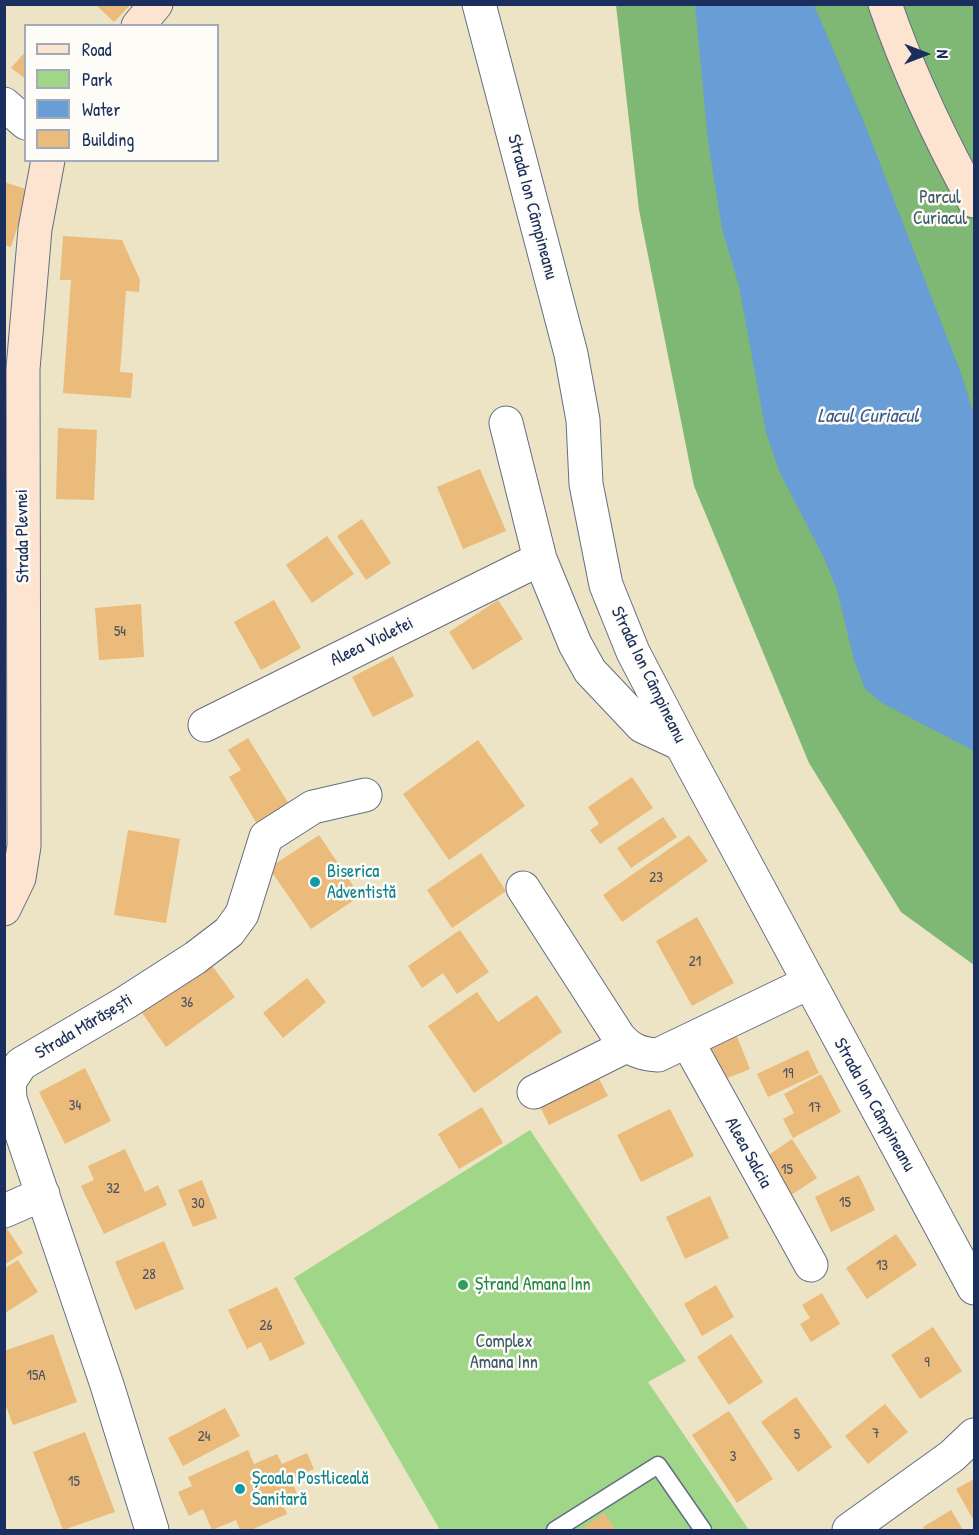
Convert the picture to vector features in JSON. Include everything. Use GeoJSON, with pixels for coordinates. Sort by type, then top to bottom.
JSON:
{"type":"FeatureCollection","features":[{"type":"Feature","properties":{"kind":"main road"},"geometry":{"type":"LineString","coordinates":[[140,24],[156,4]]}},
{"type":"Feature","properties":{"kind":"main road"},"geometry":{"type":"LineString","coordinates":[[885,4],[903,57],[936,131],[975,201]]}},
{"type":"Feature","properties":{"kind":"main road","name":"Strada Plevnei"},"geometry":{"type":"LineString","coordinates":[[4,909],[19,879],[24,846],[23,369],[35,229],[48,162]]}},
{"type":"Feature","properties":{"kind":"street","name":"Strada Ion Câmpineanu"},"geometry":{"type":"LineString","coordinates":[[479,4],[571,354],[583,420],[586,484],[606,585],[633,652],[681,744],[808,983],[975,1288]]}},
{"type":"Feature","properties":{"kind":"street"},"geometry":{"type":"LineString","coordinates":[[4,104],[24,121]]}},
{"type":"Feature","properties":{"kind":"street"},"geometry":{"type":"LineString","coordinates":[[506,423],[540,559],[575,644],[590,671],[642,726],[681,744]]}},
{"type":"Feature","properties":{"kind":"street","name":"Aleea Violetei"},"geometry":{"type":"LineString","coordinates":[[205,725],[540,559]]}},
{"type":"Feature","properties":{"kind":"street","name":"Strada Mărășești"},"geometry":{"type":"LineString","coordinates":[[152,1530],[43,1194],[10,1100],[9,1082],[14,1071],[21,1064],[185,964],[229,932],[242,914],[266,837],[313,807],[365,795]]}},
{"type":"Feature","properties":{"kind":"street"},"geometry":{"type":"LineString","coordinates":[[523,888],[626,1046],[642,1054],[658,1054],[808,983]]}},
{"type":"Feature","properties":{"kind":"street","name":"Aleea Salcia"},"geometry":{"type":"LineString","coordinates":[[687,1041],[811,1265]]}},
{"type":"Feature","properties":{"kind":"street"},"geometry":{"type":"LineString","coordinates":[[534,1092],[626,1046]]}},
{"type":"Feature","properties":{"kind":"street"},"geometry":{"type":"LineString","coordinates":[[4,1211],[43,1194]]}},
{"type":"Feature","properties":{"kind":"street"},"geometry":{"type":"LineString","coordinates":[[849,1530],[952,1456],[975,1435]]}},
{"type":"Feature","properties":{"kind":"lane"},"geometry":{"type":"LineString","coordinates":[[555,1530],[658,1465],[703,1530]]}},
{"type":"Feature","properties":{"kind":"green space","name":"Parcul Curiacul"},"geometry":{"type":"Polygon","coordinates":[[[616,5],[974,5],[974,965],[901,912],[809,763],[694,486],[639,210],[616,5]]]}},
{"type":"Feature","properties":{"kind":"green space","name":"Complex Amana Inn"},"geometry":{"type":"Polygon","coordinates":[[[530,1130],[686,1361],[648,1382],[749,1530],[440,1530],[294,1278],[530,1130]]]}},
{"type":"Feature","properties":{"kind":"water","name":"Lacul Curiacul"},"geometry":{"type":"Polygon","coordinates":[[[695,5],[814,5],[864,122],[962,376],[974,416],[974,751],[882,703],[865,689],[854,660],[837,590],[824,558],[780,473],[766,433],[739,286],[722,229],[708,141],[695,5]]]}},
{"type":"Feature","properties":{"kind":"building"},"geometry":{"type":"Polygon","coordinates":[[[95,4],[131,4],[114,22],[95,4]]]}},
{"type":"Feature","properties":{"kind":"building"},"geometry":{"type":"Polygon","coordinates":[[[24,53],[24,78],[11,68],[24,53]]]}},
{"type":"Feature","properties":{"kind":"building"},"geometry":{"type":"Polygon","coordinates":[[[4,182],[29,190],[11,247],[4,245],[4,182]]]}},
{"type":"Feature","properties":{"kind":"building"},"geometry":{"type":"Polygon","coordinates":[[[63,236],[122,240],[140,280],[139,292],[126,291],[120,372],[133,373],[131,398],[63,393],[71,280],[60,280],[63,236]]]}},
{"type":"Feature","properties":{"kind":"building"},"geometry":{"type":"Polygon","coordinates":[[[58,428],[97,430],[94,500],[56,499],[58,428]]]}},
{"type":"Feature","properties":{"kind":"building"},"geometry":{"type":"Polygon","coordinates":[[[480,469],[506,531],[463,549],[437,487],[480,469]]]}},
{"type":"Feature","properties":{"kind":"building"},"geometry":{"type":"Polygon","coordinates":[[[362,519],[391,563],[366,580],[337,536],[362,519]]]}},
{"type":"Feature","properties":{"kind":"building"},"geometry":{"type":"Polygon","coordinates":[[[327,536],[354,574],[312,603],[286,565],[327,536]]]}},
{"type":"Feature","properties":{"kind":"building"},"geometry":{"type":"Polygon","coordinates":[[[274,600],[301,648],[261,670],[234,622],[274,600]]]}},
{"type":"Feature","properties":{"kind":"building"},"geometry":{"type":"Polygon","coordinates":[[[498,600],[523,639],[473,670],[449,632],[498,600]]]}},
{"type":"Feature","properties":{"kind":"building"},"geometry":{"type":"Polygon","coordinates":[[[141,604],[144,657],[99,660],[95,608],[141,604]]]}},
{"type":"Feature","properties":{"kind":"building"},"geometry":{"type":"Polygon","coordinates":[[[393,656],[414,696],[373,717],[352,677],[393,656]]]}},
{"type":"Feature","properties":{"kind":"building"},"geometry":{"type":"Polygon","coordinates":[[[248,738],[292,809],[260,829],[229,777],[241,770],[228,750],[248,738]]]}},
{"type":"Feature","properties":{"kind":"building"},"geometry":{"type":"Polygon","coordinates":[[[478,740],[525,806],[449,860],[403,794],[478,740]]]}},
{"type":"Feature","properties":{"kind":"building"},"geometry":{"type":"Polygon","coordinates":[[[632,777],[653,808],[600,844],[590,830],[599,824],[588,807],[632,777]]]}},
{"type":"Feature","properties":{"kind":"building"},"geometry":{"type":"Polygon","coordinates":[[[663,817],[677,837],[631,868],[617,848],[663,817]]]}},
{"type":"Feature","properties":{"kind":"building"},"geometry":{"type":"Polygon","coordinates":[[[128,830],[180,839],[166,923],[114,915],[128,830]]]}},
{"type":"Feature","properties":{"kind":"building","name":"Biserica Adventistă"},"geometry":{"type":"Polygon","coordinates":[[[319,835],[360,896],[311,929],[269,868],[319,835]]]}},
{"type":"Feature","properties":{"kind":"building"},"geometry":{"type":"Polygon","coordinates":[[[689,835],[708,861],[622,922],[603,895],[689,835]]]}},
{"type":"Feature","properties":{"kind":"building"},"geometry":{"type":"Polygon","coordinates":[[[481,853],[506,891],[452,928],[427,890],[481,853]]]}},
{"type":"Feature","properties":{"kind":"building"},"geometry":{"type":"Polygon","coordinates":[[[697,917],[734,983],[692,1006],[656,941],[697,917]]]}},
{"type":"Feature","properties":{"kind":"building"},"geometry":{"type":"Polygon","coordinates":[[[460,930],[489,972],[457,994],[443,973],[422,988],[408,966],[460,930]]]}},
{"type":"Feature","properties":{"kind":"building"},"geometry":{"type":"Polygon","coordinates":[[[208,960],[235,997],[166,1047],[140,1010],[208,960]]]}},
{"type":"Feature","properties":{"kind":"building"},"geometry":{"type":"Polygon","coordinates":[[[307,978],[326,1002],[283,1038],[263,1013],[307,978]]]}},
{"type":"Feature","properties":{"kind":"building"},"geometry":{"type":"Polygon","coordinates":[[[477,992],[498,1022],[537,995],[562,1032],[474,1093],[428,1026],[477,992]]]}},
{"type":"Feature","properties":{"kind":"building"},"geometry":{"type":"Polygon","coordinates":[[[736,1034],[750,1069],[718,1082],[705,1047],[736,1034]]]}},
{"type":"Feature","properties":{"kind":"building"},"geometry":{"type":"Polygon","coordinates":[[[808,1050],[819,1073],[768,1097],[757,1074],[808,1050]]]}},
{"type":"Feature","properties":{"kind":"building"},"geometry":{"type":"Polygon","coordinates":[[[85,1068],[111,1121],[65,1144],[39,1092],[85,1068]]]}},
{"type":"Feature","properties":{"kind":"building"},"geometry":{"type":"Polygon","coordinates":[[[595,1071],[608,1096],[549,1125],[537,1100],[595,1071]]]}},
{"type":"Feature","properties":{"kind":"building"},"geometry":{"type":"Polygon","coordinates":[[[821,1074],[841,1112],[793,1138],[783,1119],[794,1113],[784,1094],[821,1074]]]}},
{"type":"Feature","properties":{"kind":"building"},"geometry":{"type":"Polygon","coordinates":[[[482,1107],[503,1143],[459,1169],[438,1134],[482,1107]]]}},
{"type":"Feature","properties":{"kind":"building"},"geometry":{"type":"Polygon","coordinates":[[[670,1109],[694,1156],[641,1182],[617,1135],[670,1109]]]}},
{"type":"Feature","properties":{"kind":"building"},"geometry":{"type":"Polygon","coordinates":[[[792,1139],[817,1178],[782,1201],[757,1163],[792,1139]]]}},
{"type":"Feature","properties":{"kind":"building"},"geometry":{"type":"Polygon","coordinates":[[[125,1149],[145,1192],[158,1185],[167,1205],[104,1234],[81,1186],[94,1180],[88,1166],[125,1149]]]}},
{"type":"Feature","properties":{"kind":"building"},"geometry":{"type":"Polygon","coordinates":[[[859,1175],[875,1210],[831,1232],[815,1197],[859,1175]]]}},
{"type":"Feature","properties":{"kind":"building"},"geometry":{"type":"Polygon","coordinates":[[[202,1180],[217,1218],[193,1227],[178,1190],[202,1180]]]}},
{"type":"Feature","properties":{"kind":"building"},"geometry":{"type":"Polygon","coordinates":[[[710,1196],[729,1238],[685,1259],[666,1217],[710,1196]]]}},
{"type":"Feature","properties":{"kind":"building"},"geometry":{"type":"Polygon","coordinates":[[[4,1224],[23,1253],[4,1265],[4,1224]]]}},
{"type":"Feature","properties":{"kind":"building"},"geometry":{"type":"Polygon","coordinates":[[[896,1234],[917,1265],[867,1299],[846,1268],[896,1234]]]}},
{"type":"Feature","properties":{"kind":"building"},"geometry":{"type":"Polygon","coordinates":[[[164,1241],[184,1289],[135,1310],[115,1262],[164,1241]]]}},
{"type":"Feature","properties":{"kind":"building"},"geometry":{"type":"Polygon","coordinates":[[[18,1260],[38,1292],[5,1313],[5,1268],[18,1260]]]}},
{"type":"Feature","properties":{"kind":"building"},"geometry":{"type":"Polygon","coordinates":[[[716,1285],[734,1317],[702,1336],[684,1304],[716,1285]]]}},
{"type":"Feature","properties":{"kind":"building"},"geometry":{"type":"Polygon","coordinates":[[[277,1287],[305,1344],[270,1361],[261,1342],[247,1349],[228,1310],[277,1287]]]}},
{"type":"Feature","properties":{"kind":"building"},"geometry":{"type":"Polygon","coordinates":[[[822,1293],[840,1324],[811,1342],[800,1324],[810,1318],[802,1305],[822,1293]]]}},
{"type":"Feature","properties":{"kind":"building"},"geometry":{"type":"Polygon","coordinates":[[[933,1327],[962,1371],[920,1399],[891,1355],[933,1327]]]}},
{"type":"Feature","properties":{"kind":"building"},"geometry":{"type":"Polygon","coordinates":[[[53,1334],[77,1402],[13,1425],[4,1401],[4,1351],[53,1334]]]}},
{"type":"Feature","properties":{"kind":"building"},"geometry":{"type":"Polygon","coordinates":[[[731,1334],[763,1382],[729,1405],[697,1357],[731,1334]]]}},
{"type":"Feature","properties":{"kind":"building"},"geometry":{"type":"Polygon","coordinates":[[[796,1397],[832,1447],[798,1472],[761,1422],[796,1397]]]}},
{"type":"Feature","properties":{"kind":"building"},"geometry":{"type":"Polygon","coordinates":[[[885,1404],[908,1432],[868,1464],[845,1436],[885,1404]]]}},
{"type":"Feature","properties":{"kind":"building"},"geometry":{"type":"Polygon","coordinates":[[[225,1408],[240,1436],[183,1466],[168,1438],[225,1408]]]}},
{"type":"Feature","properties":{"kind":"building"},"geometry":{"type":"Polygon","coordinates":[[[729,1411],[773,1479],[737,1503],[692,1435],[729,1411]]]}},
{"type":"Feature","properties":{"kind":"building"},"geometry":{"type":"Polygon","coordinates":[[[85,1432],[115,1512],[63,1530],[33,1452],[85,1432]]]}},
{"type":"Feature","properties":{"kind":"building","name":"Școala Postliceală Sanitară"},"geometry":{"type":"Polygon","coordinates":[[[248,1450],[254,1464],[277,1454],[282,1464],[307,1453],[314,1469],[291,1479],[297,1494],[281,1501],[287,1514],[251,1530],[240,1530],[236,1520],[212,1530],[203,1509],[189,1516],[178,1492],[192,1486],[188,1477],[248,1450]]]}},
{"type":"Feature","properties":{"kind":"building"},"geometry":{"type":"Polygon","coordinates":[[[974,1479],[974,1521],[956,1489],[974,1479]]]}},
{"type":"Feature","properties":{"kind":"building"},"geometry":{"type":"Polygon","coordinates":[[[951,1510],[963,1530],[925,1530],[923,1527],[951,1510]]]}},
{"type":"Feature","properties":{"kind":"building"},"geometry":{"type":"Polygon","coordinates":[[[604,1513],[616,1530],[581,1530],[604,1513]]]}},
{"type":"Feature","properties":{"kind":"place","name":"Biserica Adventistă"},"geometry":{"type":"Point","coordinates":[315,882]}},
{"type":"Feature","properties":{"kind":"place","name":"Ștrand Amana Inn"},"geometry":{"type":"Point","coordinates":[463,1285]}},
{"type":"Feature","properties":{"kind":"place","name":"Școala Postliceală Sanitară"},"geometry":{"type":"Point","coordinates":[240,1489]}}]}
